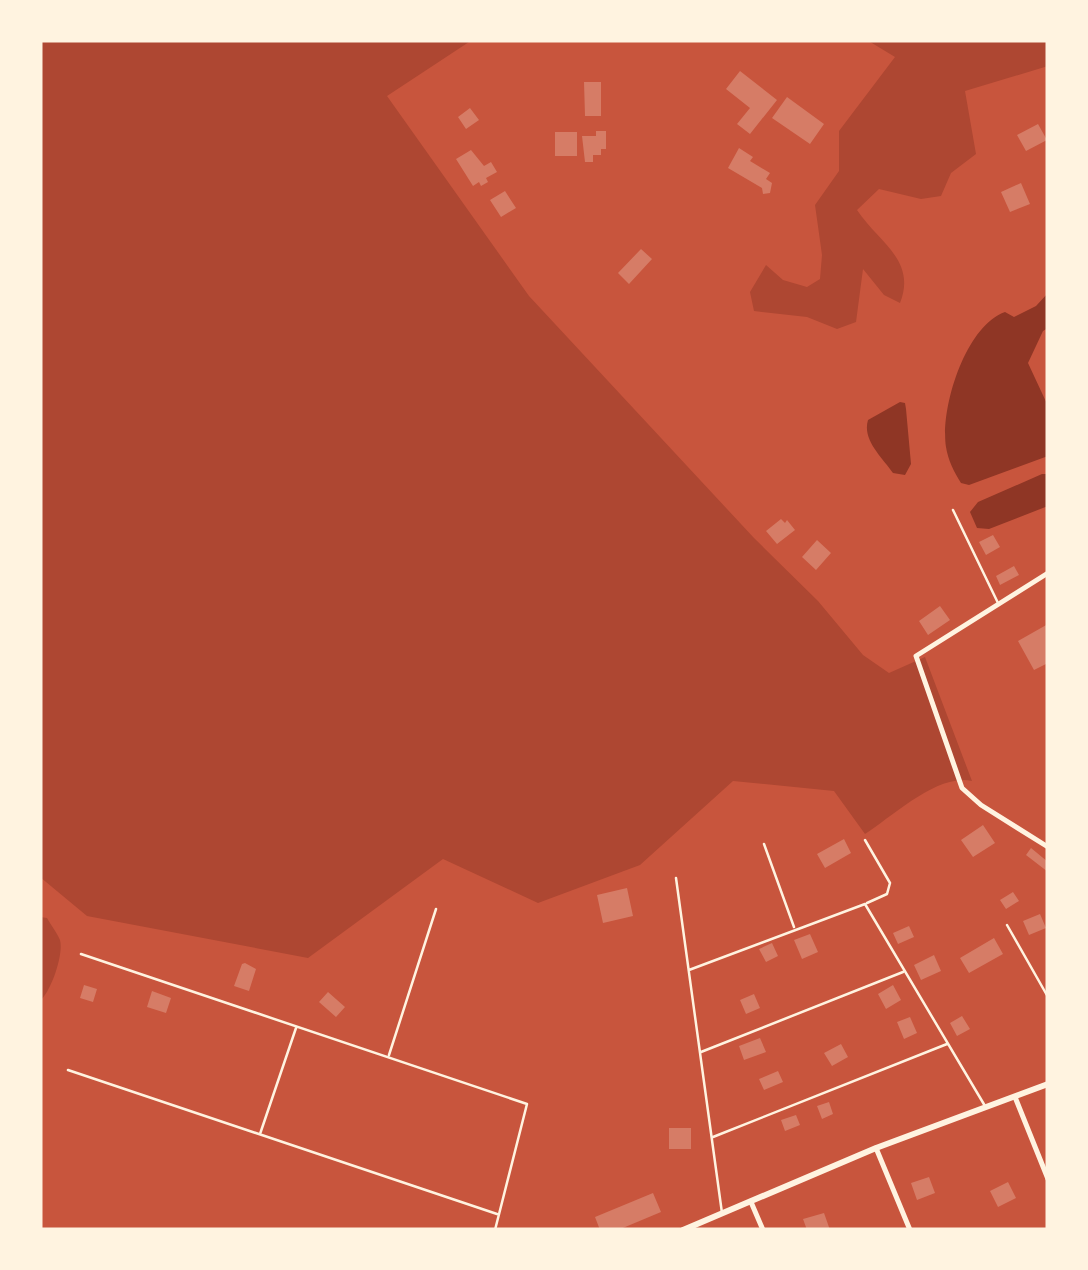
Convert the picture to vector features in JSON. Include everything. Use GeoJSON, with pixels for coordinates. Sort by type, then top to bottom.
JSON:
{"type":"FeatureCollection","features":[{"type":"Feature","properties":{"kind":"street"},"geometry":{"type":"LineString","coordinates":[[1048,573],[916,656],[962,788],[981,805],[1048,848]]}},
{"type":"Feature","properties":{"kind":"street"},"geometry":{"type":"LineString","coordinates":[[683,1230],[876,1148],[1048,1084]]}},
{"type":"Feature","properties":{"kind":"street"},"geometry":{"type":"LineString","coordinates":[[1016,1097],[1048,1179]]}},
{"type":"Feature","properties":{"kind":"street"},"geometry":{"type":"LineString","coordinates":[[876,1148],[910,1230]]}},
{"type":"Feature","properties":{"kind":"street"},"geometry":{"type":"LineString","coordinates":[[752,1202],[763,1230]]}},
{"type":"Feature","properties":{"kind":"lane"},"geometry":{"type":"LineString","coordinates":[[953,510],[998,604]]}},
{"type":"Feature","properties":{"kind":"lane"},"geometry":{"type":"LineString","coordinates":[[689,970],[887,894],[890,883],[865,840]]}},
{"type":"Feature","properties":{"kind":"lane"},"geometry":{"type":"LineString","coordinates":[[764,844],[796,930]]}},
{"type":"Feature","properties":{"kind":"lane"},"geometry":{"type":"LineString","coordinates":[[676,878],[722,1214]]}},
{"type":"Feature","properties":{"kind":"lane"},"geometry":{"type":"LineString","coordinates":[[865,904],[987,1108]]}},
{"type":"Feature","properties":{"kind":"lane"},"geometry":{"type":"LineString","coordinates":[[388,1057],[436,909]]}},
{"type":"Feature","properties":{"kind":"lane"},"geometry":{"type":"LineString","coordinates":[[1007,925],[1048,997]]}},
{"type":"Feature","properties":{"kind":"lane"},"geometry":{"type":"LineString","coordinates":[[81,954],[527,1104],[495,1230]]}},
{"type":"Feature","properties":{"kind":"lane"},"geometry":{"type":"LineString","coordinates":[[700,1052],[906,971]]}},
{"type":"Feature","properties":{"kind":"lane"},"geometry":{"type":"LineString","coordinates":[[260,1134],[296,1027]]}},
{"type":"Feature","properties":{"kind":"lane"},"geometry":{"type":"LineString","coordinates":[[711,1137],[948,1043]]}},
{"type":"Feature","properties":{"kind":"lane"},"geometry":{"type":"LineString","coordinates":[[68,1070],[497,1214]]}},
{"type":"Feature","properties":{"kind":"shaded area"},"geometry":{"type":"Polygon","coordinates":[[[40,40],[472,40],[387,96],[529,296],[754,538],[818,601],[863,655],[889,673],[925,657],[972,781],[945,783],[865,834],[834,791],[733,781],[640,865],[538,903],[443,859],[308,958],[87,916],[40,877],[40,40]]]}},
{"type":"Feature","properties":{"kind":"shaded area"},"geometry":{"type":"Polygon","coordinates":[[[867,40],[1048,40],[1048,66],[965,91],[976,154],[951,173],[941,196],[921,199],[879,189],[857,210],[899,263],[904,288],[900,303],[884,295],[863,269],[856,322],[837,329],[807,317],[754,311],[750,292],[766,265],[783,280],[807,287],[820,279],[822,255],[815,205],[839,171],[839,131],[895,57],[867,40]]]}},
{"type":"Feature","properties":{"kind":"shaded area"},"geometry":{"type":"Polygon","coordinates":[[[1048,293],[1048,328],[1028,363],[1048,406],[1048,456],[969,485],[961,483],[948,457],[945,431],[958,370],[978,334],[991,320],[1005,312],[1014,317],[1036,306],[1048,293]]]}},
{"type":"Feature","properties":{"kind":"shaded area"},"geometry":{"type":"Polygon","coordinates":[[[905,403],[911,464],[905,475],[893,473],[874,448],[867,427],[868,420],[905,403]]]}},
{"type":"Feature","properties":{"kind":"shaded area"},"geometry":{"type":"Polygon","coordinates":[[[1048,474],[1048,506],[989,529],[977,528],[970,512],[978,502],[1048,474]]]}},
{"type":"Feature","properties":{"kind":"shaded area"},"geometry":{"type":"Polygon","coordinates":[[[40,917],[47,918],[61,946],[52,981],[40,1001],[40,917]]]}},
{"type":"Feature","properties":{"kind":"building"},"geometry":{"type":"Polygon","coordinates":[[[740,71],[777,100],[750,134],[737,124],[750,108],[726,89],[740,71]]]}},
{"type":"Feature","properties":{"kind":"building"},"geometry":{"type":"Polygon","coordinates":[[[584,82],[601,82],[601,116],[585,116],[584,82]]]}},
{"type":"Feature","properties":{"kind":"building"},"geometry":{"type":"Polygon","coordinates":[[[787,97],[824,124],[810,144],[772,118],[787,97]]]}},
{"type":"Feature","properties":{"kind":"building"},"geometry":{"type":"Polygon","coordinates":[[[470,108],[479,120],[466,129],[458,117],[470,108]]]}},
{"type":"Feature","properties":{"kind":"building"},"geometry":{"type":"Polygon","coordinates":[[[1038,124],[1047,140],[1026,151],[1017,135],[1038,124]]]}},
{"type":"Feature","properties":{"kind":"building"},"geometry":{"type":"Polygon","coordinates":[[[596,131],[606,131],[606,149],[601,149],[601,155],[593,155],[593,162],[585,162],[582,136],[596,136],[596,131]]]}},
{"type":"Feature","properties":{"kind":"building"},"geometry":{"type":"Polygon","coordinates":[[[555,132],[577,132],[577,156],[555,156],[555,132]]]}},
{"type":"Feature","properties":{"kind":"building"},"geometry":{"type":"Polygon","coordinates":[[[739,148],[753,157],[750,161],[770,173],[766,179],[772,183],[770,193],[763,194],[762,188],[728,168],[739,148]]]}},
{"type":"Feature","properties":{"kind":"building"},"geometry":{"type":"Polygon","coordinates":[[[471,150],[484,166],[491,162],[497,172],[481,186],[479,182],[473,186],[456,159],[471,150]]]}},
{"type":"Feature","properties":{"kind":"building"},"geometry":{"type":"Polygon","coordinates":[[[1021,183],[1030,204],[1010,212],[1001,192],[1021,183]]]}},
{"type":"Feature","properties":{"kind":"building"},"geometry":{"type":"Polygon","coordinates":[[[505,191],[516,208],[501,217],[490,200],[505,191]]]}},
{"type":"Feature","properties":{"kind":"building"},"geometry":{"type":"Polygon","coordinates":[[[641,249],[652,259],[629,284],[618,273],[641,249]]]}},
{"type":"Feature","properties":{"kind":"building"},"geometry":{"type":"Polygon","coordinates":[[[781,519],[795,530],[777,544],[766,531],[781,519]]]}},
{"type":"Feature","properties":{"kind":"building"},"geometry":{"type":"Polygon","coordinates":[[[993,535],[1000,547],[986,555],[979,542],[993,535]]]}},
{"type":"Feature","properties":{"kind":"building"},"geometry":{"type":"Polygon","coordinates":[[[817,540],[831,553],[816,570],[802,557],[817,540]]]}},
{"type":"Feature","properties":{"kind":"building"},"geometry":{"type":"Polygon","coordinates":[[[1014,566],[1019,575],[1000,585],[996,576],[1014,566]]]}},
{"type":"Feature","properties":{"kind":"building"},"geometry":{"type":"Polygon","coordinates":[[[940,606],[950,620],[928,635],[919,621],[940,606]]]}},
{"type":"Feature","properties":{"kind":"building"},"geometry":{"type":"Polygon","coordinates":[[[1048,624],[1048,663],[1034,670],[1018,641],[1048,624]]]}},
{"type":"Feature","properties":{"kind":"building"},"geometry":{"type":"Polygon","coordinates":[[[983,825],[995,843],[973,857],[961,840],[983,825]]]}},
{"type":"Feature","properties":{"kind":"building"},"geometry":{"type":"Polygon","coordinates":[[[844,839],[851,853],[825,868],[817,854],[844,839]]]}},
{"type":"Feature","properties":{"kind":"building"},"geometry":{"type":"Polygon","coordinates":[[[1031,848],[1048,862],[1048,872],[1026,855],[1031,848]]]}},
{"type":"Feature","properties":{"kind":"building"},"geometry":{"type":"Polygon","coordinates":[[[627,888],[633,916],[603,923],[597,895],[627,888]]]}},
{"type":"Feature","properties":{"kind":"building"},"geometry":{"type":"Polygon","coordinates":[[[1013,892],[1019,901],[1006,909],[1000,900],[1013,892]]]}},
{"type":"Feature","properties":{"kind":"building"},"geometry":{"type":"Polygon","coordinates":[[[1040,914],[1046,928],[1029,935],[1023,921],[1040,914]]]}},
{"type":"Feature","properties":{"kind":"building"},"geometry":{"type":"Polygon","coordinates":[[[909,926],[914,937],[898,944],[893,933],[909,926]]]}},
{"type":"Feature","properties":{"kind":"building"},"geometry":{"type":"Polygon","coordinates":[[[810,934],[818,952],[802,959],[794,940],[810,934]]]}},
{"type":"Feature","properties":{"kind":"building"},"geometry":{"type":"Polygon","coordinates":[[[994,938],[1003,954],[969,973],[960,958],[994,938]]]}},
{"type":"Feature","properties":{"kind":"building"},"geometry":{"type":"Polygon","coordinates":[[[772,943],[778,956],[766,962],[759,949],[772,943]]]}},
{"type":"Feature","properties":{"kind":"building"},"geometry":{"type":"Polygon","coordinates":[[[934,955],[941,971],[921,980],[914,965],[934,955]]]}},
{"type":"Feature","properties":{"kind":"building"},"geometry":{"type":"Polygon","coordinates":[[[245,963],[256,969],[249,991],[234,986],[245,963]]]}},
{"type":"Feature","properties":{"kind":"building"},"geometry":{"type":"Polygon","coordinates":[[[84,985],[97,989],[93,1002],[80,998],[84,985]]]}},
{"type":"Feature","properties":{"kind":"building"},"geometry":{"type":"Polygon","coordinates":[[[893,985],[901,1000],[886,1009],[878,994],[893,985]]]}},
{"type":"Feature","properties":{"kind":"building"},"geometry":{"type":"Polygon","coordinates":[[[152,991],[171,998],[166,1013],[147,1007],[152,991]]]}},
{"type":"Feature","properties":{"kind":"building"},"geometry":{"type":"Polygon","coordinates":[[[328,992],[345,1007],[336,1017],[319,1002],[328,992]]]}},
{"type":"Feature","properties":{"kind":"building"},"geometry":{"type":"Polygon","coordinates":[[[754,994],[760,1008],[746,1014],[740,1000],[754,994]]]}},
{"type":"Feature","properties":{"kind":"building"},"geometry":{"type":"Polygon","coordinates":[[[962,1016],[970,1029],[957,1036],[950,1023],[962,1016]]]}},
{"type":"Feature","properties":{"kind":"building"},"geometry":{"type":"Polygon","coordinates":[[[910,1017],[917,1033],[904,1039],[897,1022],[910,1017]]]}},
{"type":"Feature","properties":{"kind":"building"},"geometry":{"type":"Polygon","coordinates":[[[760,1038],[766,1052],[744,1060],[739,1046],[760,1038]]]}},
{"type":"Feature","properties":{"kind":"building"},"geometry":{"type":"Polygon","coordinates":[[[841,1044],[848,1057],[832,1066],[824,1053],[841,1044]]]}},
{"type":"Feature","properties":{"kind":"building"},"geometry":{"type":"Polygon","coordinates":[[[778,1071],[783,1082],[764,1090],[759,1079],[778,1071]]]}},
{"type":"Feature","properties":{"kind":"building"},"geometry":{"type":"Polygon","coordinates":[[[829,1102],[833,1114],[822,1119],[817,1106],[829,1102]]]}},
{"type":"Feature","properties":{"kind":"building"},"geometry":{"type":"Polygon","coordinates":[[[796,1115],[800,1125],[785,1131],[781,1120],[796,1115]]]}},
{"type":"Feature","properties":{"kind":"building"},"geometry":{"type":"Polygon","coordinates":[[[669,1128],[691,1128],[691,1149],[669,1149],[669,1128]]]}},
{"type":"Feature","properties":{"kind":"building"},"geometry":{"type":"Polygon","coordinates":[[[929,1177],[935,1193],[917,1200],[911,1183],[929,1177]]]}},
{"type":"Feature","properties":{"kind":"building"},"geometry":{"type":"Polygon","coordinates":[[[1008,1182],[1016,1198],[998,1207],[990,1191],[1008,1182]]]}},
{"type":"Feature","properties":{"kind":"building"},"geometry":{"type":"Polygon","coordinates":[[[653,1193],[661,1212],[618,1230],[600,1230],[595,1217],[653,1193]]]}},
{"type":"Feature","properties":{"kind":"building"},"geometry":{"type":"Polygon","coordinates":[[[824,1213],[830,1230],[807,1230],[803,1219],[824,1213]]]}}]}
